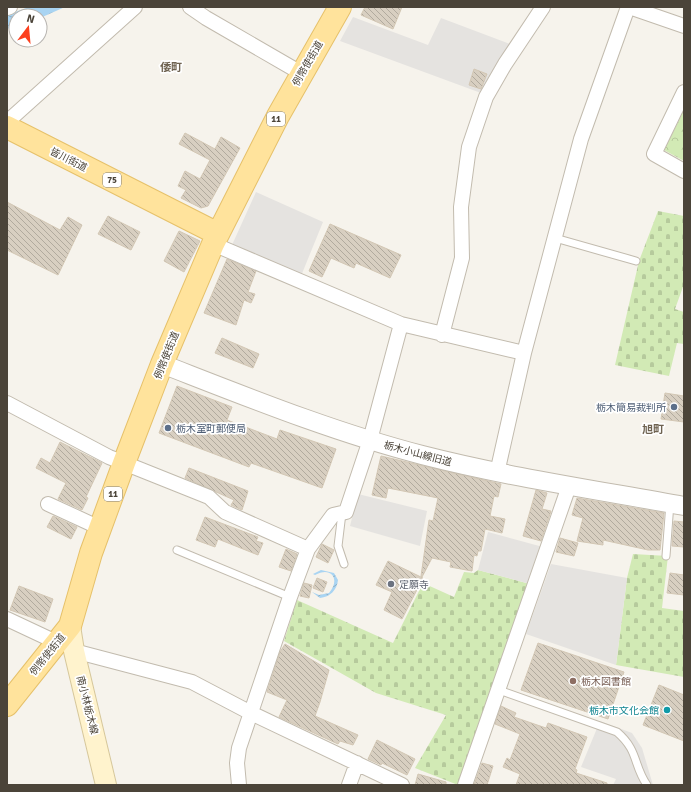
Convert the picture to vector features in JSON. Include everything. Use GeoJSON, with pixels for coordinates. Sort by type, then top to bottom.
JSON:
{"type":"FeatureCollection","features":[{"type":"Feature","properties":{"kind":"main road","name":"例幣使街道"},"geometry":{"type":"LineString","coordinates":[[7,705],[65,646],[78,594],[100,528],[162,364],[215,239],[258,153],[301,73],[340,7]]}},
{"type":"Feature","properties":{"kind":"main road","name":"皆川街道"},"geometry":{"type":"LineString","coordinates":[[7,127],[215,239]]}},
{"type":"Feature","properties":{"kind":"main road","name":"南小林栃木線"},"geometry":{"type":"LineString","coordinates":[[65,646],[106,785]]}},
{"type":"Feature","properties":{"kind":"street"},"geometry":{"type":"LineString","coordinates":[[7,122],[135,7]]}},
{"type":"Feature","properties":{"kind":"street"},"geometry":{"type":"LineString","coordinates":[[190,7],[206,18],[301,73]]}},
{"type":"Feature","properties":{"kind":"street"},"geometry":{"type":"LineString","coordinates":[[442,335],[462,258],[461,207],[469,147],[486,97],[505,64],[543,7]]}},
{"type":"Feature","properties":{"kind":"street"},"geometry":{"type":"LineString","coordinates":[[497,473],[524,353],[581,139],[629,7],[684,26]]}},
{"type":"Feature","properties":{"kind":"street"},"geometry":{"type":"LineString","coordinates":[[684,92],[654,154],[684,171]]}},
{"type":"Feature","properties":{"kind":"street"},"geometry":{"type":"LineString","coordinates":[[215,239],[401,324],[442,335],[524,353]]}},
{"type":"Feature","properties":{"kind":"street"},"geometry":{"type":"LineString","coordinates":[[239,785],[237,763],[239,748],[290,597],[308,549],[333,515],[346,512],[370,440],[401,324]]}},
{"type":"Feature","properties":{"kind":"street","name":"栃木小山線旧道"},"geometry":{"type":"LineString","coordinates":[[162,364],[370,440],[422,455],[497,473],[677,504]]}},
{"type":"Feature","properties":{"kind":"street"},"geometry":{"type":"LineString","coordinates":[[7,403],[124,463],[209,497],[225,512],[308,549]]}},
{"type":"Feature","properties":{"kind":"street"},"geometry":{"type":"LineString","coordinates":[[465,785],[570,486]]}},
{"type":"Feature","properties":{"kind":"street"},"geometry":{"type":"LineString","coordinates":[[48,504],[100,528]]}},
{"type":"Feature","properties":{"kind":"street"},"geometry":{"type":"LineString","coordinates":[[7,619],[65,646],[192,682],[251,713],[402,785]]}},
{"type":"Feature","properties":{"kind":"street"},"geometry":{"type":"LineString","coordinates":[[349,785],[357,763]]}},
{"type":"Feature","properties":{"kind":"lane"},"geometry":{"type":"LineString","coordinates":[[555,238],[636,261]]}},
{"type":"Feature","properties":{"kind":"lane"},"geometry":{"type":"LineString","coordinates":[[666,556],[677,504]]}},
{"type":"Feature","properties":{"kind":"lane"},"geometry":{"type":"LineString","coordinates":[[342,512],[338,546],[344,564]]}},
{"type":"Feature","properties":{"kind":"lane"},"geometry":{"type":"LineString","coordinates":[[177,550],[290,597]]}},
{"type":"Feature","properties":{"kind":"lane"},"geometry":{"type":"LineString","coordinates":[[499,690],[617,732],[626,740],[635,753],[647,785]]}},
{"type":"Feature","properties":{"kind":"green space"},"geometry":{"type":"Polygon","coordinates":[[[684,110],[684,161],[664,150],[684,110]]]}},
{"type":"Feature","properties":{"kind":"green space"},"geometry":{"type":"Polygon","coordinates":[[[658,211],[684,216],[684,284],[675,309],[684,312],[684,344],[677,343],[669,376],[615,365],[639,261],[658,211]]]}},
{"type":"Feature","properties":{"kind":"green space"},"geometry":{"type":"Polygon","coordinates":[[[633,554],[668,556],[662,608],[684,611],[684,677],[616,665],[627,578],[633,554]]]}},
{"type":"Feature","properties":{"kind":"green space"},"geometry":{"type":"Polygon","coordinates":[[[478,570],[530,584],[458,785],[415,768],[446,715],[376,693],[284,641],[297,600],[393,643],[423,583],[454,597],[464,572],[474,573],[478,570]]]}},
{"type":"Feature","properties":{"kind":"shaded area"},"geometry":{"type":"Polygon","coordinates":[[[353,17],[428,45],[441,18],[513,45],[481,93],[340,41],[353,17]]]}},
{"type":"Feature","properties":{"kind":"shaded area"},"geometry":{"type":"Polygon","coordinates":[[[256,192],[323,222],[301,276],[232,245],[256,192]]]}},
{"type":"Feature","properties":{"kind":"shaded area"},"geometry":{"type":"Polygon","coordinates":[[[358,494],[427,511],[420,546],[350,526],[358,494]]]}},
{"type":"Feature","properties":{"kind":"shaded area"},"geometry":{"type":"Polygon","coordinates":[[[488,532],[543,547],[530,584],[478,570],[488,532]]]}},
{"type":"Feature","properties":{"kind":"shaded area"},"geometry":{"type":"Polygon","coordinates":[[[551,564],[627,578],[616,665],[526,634],[551,564]]]}},
{"type":"Feature","properties":{"kind":"shaded area"},"geometry":{"type":"Polygon","coordinates":[[[600,721],[632,733],[642,748],[653,785],[613,785],[616,779],[581,767],[600,721]]]}},
{"type":"Feature","properties":{"kind":"water"},"geometry":{"type":"Polygon","coordinates":[[[65,7],[48,14],[48,8],[26,8],[65,7]]]}},
{"type":"Feature","properties":{"kind":"water"},"geometry":{"type":"Polygon","coordinates":[[[7,15],[8,15],[7,29],[7,15]]]}},
{"type":"Feature","properties":{"kind":"water"},"geometry":{"type":"Polygon","coordinates":[[[321,570],[334,573],[338,580],[336,587],[332,592],[327,596],[320,598],[312,592],[319,595],[329,593],[334,583],[334,579],[330,573],[326,572],[315,575],[313,574],[321,570]]]}},
{"type":"Feature","properties":{"kind":"building"},"geometry":{"type":"Polygon","coordinates":[[[365,7],[402,7],[393,29],[361,15],[365,7]]]}},
{"type":"Feature","properties":{"kind":"building"},"geometry":{"type":"Polygon","coordinates":[[[474,69],[487,74],[481,89],[469,85],[474,69]]]}},
{"type":"Feature","properties":{"kind":"building"},"geometry":{"type":"Polygon","coordinates":[[[185,133],[215,149],[221,137],[240,148],[208,206],[201,208],[181,198],[186,190],[178,186],[185,171],[200,179],[210,160],[179,144],[185,133]]]}},
{"type":"Feature","properties":{"kind":"building"},"geometry":{"type":"Polygon","coordinates":[[[7,202],[60,230],[68,217],[82,225],[58,275],[7,250],[7,202]]]}},
{"type":"Feature","properties":{"kind":"building"},"geometry":{"type":"Polygon","coordinates":[[[108,216],[140,232],[131,250],[98,234],[108,216]]]}},
{"type":"Feature","properties":{"kind":"building"},"geometry":{"type":"Polygon","coordinates":[[[330,224],[401,255],[390,278],[356,263],[354,268],[331,258],[322,277],[309,271],[330,224]]]}},
{"type":"Feature","properties":{"kind":"building"},"geometry":{"type":"Polygon","coordinates":[[[179,231],[200,241],[184,272],[164,261],[179,231]]]}},
{"type":"Feature","properties":{"kind":"building"},"geometry":{"type":"Polygon","coordinates":[[[227,259],[256,271],[248,292],[255,294],[251,303],[244,300],[236,325],[204,313],[227,259]]]}},
{"type":"Feature","properties":{"kind":"building"},"geometry":{"type":"Polygon","coordinates":[[[222,338],[259,354],[253,368],[215,353],[222,338]]]}},
{"type":"Feature","properties":{"kind":"building"},"geometry":{"type":"Polygon","coordinates":[[[177,386],[232,407],[227,420],[277,439],[280,430],[336,449],[322,488],[251,463],[249,467],[159,433],[177,386]]]}},
{"type":"Feature","properties":{"kind":"building","name":"栃木簡易裁判所"},"geometry":{"type":"Polygon","coordinates":[[[665,393],[684,396],[684,422],[661,419],[665,393]]]}},
{"type":"Feature","properties":{"kind":"building"},"geometry":{"type":"Polygon","coordinates":[[[60,442],[102,463],[86,497],[88,498],[82,510],[58,499],[66,483],[36,468],[41,458],[50,463],[60,442]]]}},
{"type":"Feature","properties":{"kind":"building"},"geometry":{"type":"Polygon","coordinates":[[[381,456],[501,484],[498,497],[494,496],[490,516],[505,519],[502,533],[485,529],[481,551],[478,551],[477,556],[474,555],[472,571],[450,567],[451,562],[432,558],[422,577],[421,576],[429,520],[433,521],[438,498],[388,488],[386,498],[372,495],[381,456]]]}},
{"type":"Feature","properties":{"kind":"building"},"geometry":{"type":"Polygon","coordinates":[[[189,468],[248,491],[242,510],[231,505],[234,500],[185,478],[189,468]]]}},
{"type":"Feature","properties":{"kind":"building"},"geometry":{"type":"Polygon","coordinates":[[[536,490],[547,493],[542,509],[551,511],[541,541],[523,536],[536,490]]]}},
{"type":"Feature","properties":{"kind":"building"},"geometry":{"type":"Polygon","coordinates":[[[577,498],[664,513],[660,550],[648,550],[603,540],[603,545],[577,541],[583,518],[572,515],[577,498]]]}},
{"type":"Feature","properties":{"kind":"building"},"geometry":{"type":"Polygon","coordinates":[[[53,516],[77,527],[71,539],[47,527],[53,516]]]}},
{"type":"Feature","properties":{"kind":"building"},"geometry":{"type":"Polygon","coordinates":[[[205,517],[258,537],[256,541],[263,543],[258,555],[218,539],[215,547],[196,540],[205,517]]]}},
{"type":"Feature","properties":{"kind":"building"},"geometry":{"type":"Polygon","coordinates":[[[674,521],[684,522],[684,547],[672,546],[674,521]]]}},
{"type":"Feature","properties":{"kind":"building"},"geometry":{"type":"Polygon","coordinates":[[[560,538],[578,543],[574,556],[556,552],[560,538]]]}},
{"type":"Feature","properties":{"kind":"building"},"geometry":{"type":"Polygon","coordinates":[[[322,544],[334,550],[328,563],[316,557],[322,544]]]}},
{"type":"Feature","properties":{"kind":"building"},"geometry":{"type":"Polygon","coordinates":[[[286,549],[297,554],[291,571],[279,567],[286,549]]]}},
{"type":"Feature","properties":{"kind":"building"},"geometry":{"type":"Polygon","coordinates":[[[388,561],[423,578],[402,619],[384,610],[392,592],[376,585],[388,561]]]}},
{"type":"Feature","properties":{"kind":"building"},"geometry":{"type":"Polygon","coordinates":[[[670,573],[684,575],[684,595],[667,593],[670,573]]]}},
{"type":"Feature","properties":{"kind":"building"},"geometry":{"type":"Polygon","coordinates":[[[317,578],[327,582],[323,592],[313,588],[317,578]]]}},
{"type":"Feature","properties":{"kind":"building"},"geometry":{"type":"Polygon","coordinates":[[[304,583],[312,585],[309,598],[300,596],[304,583]]]}},
{"type":"Feature","properties":{"kind":"building"},"geometry":{"type":"Polygon","coordinates":[[[19,586],[53,599],[45,622],[10,610],[19,586]]]}},
{"type":"Feature","properties":{"kind":"building","name":"栃木図書館"},"geometry":{"type":"Polygon","coordinates":[[[538,643],[624,672],[608,719],[521,690],[538,643]]]}},
{"type":"Feature","properties":{"kind":"building"},"geometry":{"type":"Polygon","coordinates":[[[285,644],[329,670],[315,716],[358,735],[353,745],[340,741],[338,744],[279,717],[287,700],[267,692],[280,652],[285,644]]]}},
{"type":"Feature","properties":{"kind":"building","name":"栃木市文化会館"},"geometry":{"type":"Polygon","coordinates":[[[659,685],[684,695],[684,741],[643,725],[659,685]]]}},
{"type":"Feature","properties":{"kind":"building"},"geometry":{"type":"Polygon","coordinates":[[[501,706],[516,713],[514,717],[546,728],[548,723],[587,737],[575,769],[577,770],[576,773],[607,783],[607,785],[516,785],[520,774],[503,767],[507,758],[510,760],[520,734],[495,724],[501,706]]]}},
{"type":"Feature","properties":{"kind":"building"},"geometry":{"type":"Polygon","coordinates":[[[377,740],[415,759],[407,775],[382,763],[381,765],[368,759],[377,740]]]}},
{"type":"Feature","properties":{"kind":"building"},"geometry":{"type":"Polygon","coordinates":[[[482,763],[493,766],[487,785],[474,785],[482,763]]]}},
{"type":"Feature","properties":{"kind":"building"},"geometry":{"type":"Polygon","coordinates":[[[418,774],[446,782],[446,785],[415,785],[418,774]]]}},
{"type":"Feature","properties":{"kind":"place","name":"栃木簡易裁判所"},"geometry":{"type":"Point","coordinates":[674,407]}},
{"type":"Feature","properties":{"kind":"place","name":"栃木室町郵便局"},"geometry":{"type":"Point","coordinates":[168,428]}},
{"type":"Feature","properties":{"kind":"place","name":"定願寺"},"geometry":{"type":"Point","coordinates":[391,584]}},
{"type":"Feature","properties":{"kind":"place","name":"栃木図書館"},"geometry":{"type":"Point","coordinates":[573,681]}},
{"type":"Feature","properties":{"kind":"place","name":"栃木市文化会館"},"geometry":{"type":"Point","coordinates":[667,710]}},
{"type":"Feature","properties":{"kind":"district","name":"倭町"},"geometry":{"type":"Point","coordinates":[171,67]}},
{"type":"Feature","properties":{"kind":"district","name":"旭町"},"geometry":{"type":"Point","coordinates":[653,429]}}]}
